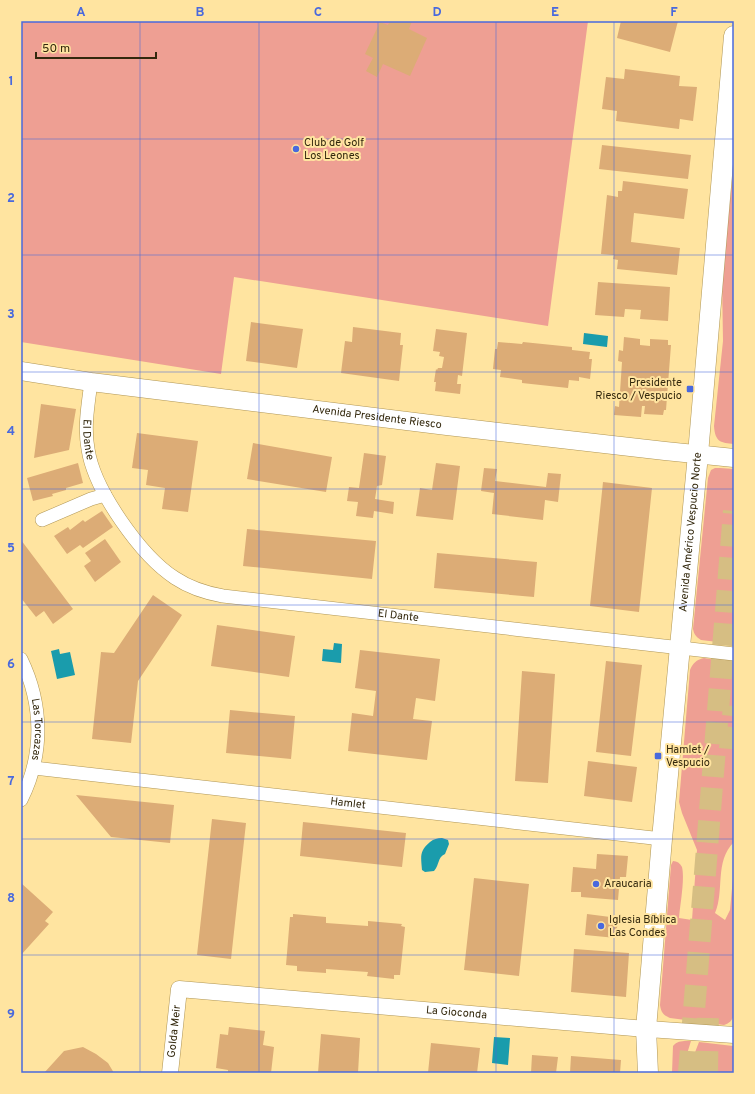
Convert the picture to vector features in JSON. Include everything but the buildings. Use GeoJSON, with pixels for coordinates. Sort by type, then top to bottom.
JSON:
{"type":"FeatureCollection","features":[{"type":"Feature","properties":{"kind":"main road","name":"Avenida Américo Vespucio Norte"},"geometry":{"type":"LineString","coordinates":[[648,1073],[646,1028],[734,36]]}},
{"type":"Feature","properties":{"kind":"main road","name":"Avenida Presidente Riesco"},"geometry":{"type":"LineString","coordinates":[[21,371],[91,382],[447,426],[734,458]]}},
{"type":"Feature","properties":{"kind":"street","name":"El Dante"},"geometry":{"type":"LineString","coordinates":[[91,382],[86,422],[88,450],[97,480],[116,513],[129,531],[163,569],[174,578],[187,585],[211,594],[223,596],[734,654]]}},
{"type":"Feature","properties":{"kind":"street"},"geometry":{"type":"LineString","coordinates":[[42,520],[91,499],[105,495]]}},
{"type":"Feature","properties":{"kind":"street","name":"Las Torcazas"},"geometry":{"type":"LineString","coordinates":[[21,659],[29,676],[36,704],[38,733],[34,768],[29,784],[21,800]]}},
{"type":"Feature","properties":{"kind":"street","name":"Hamlet"},"geometry":{"type":"LineString","coordinates":[[34,768],[662,839]]}},
{"type":"Feature","properties":{"kind":"street","name":"La Gioconda"},"geometry":{"type":"LineString","coordinates":[[179,989],[734,1035]]}},
{"type":"Feature","properties":{"kind":"street","name":"Golda Meir"},"geometry":{"type":"LineString","coordinates":[[170,1073],[179,989]]}},
{"type":"Feature","properties":{"kind":"street","name":"Avenida Américo Vespucio Norte"},"geometry":{"type":"LineString","coordinates":[[643,1073],[646,1028]]}},
{"type":"Feature","properties":{"kind":"shaded area","name":"Club de Golf Los Leones"},"geometry":{"type":"Polygon","coordinates":[[[21,21],[588,21],[548,326],[234,277],[221,374],[21,342],[21,21]]]}},
{"type":"Feature","properties":{"kind":"shaded area"},"geometry":{"type":"Polygon","coordinates":[[[734,162],[734,444],[720,441],[717,438],[714,426],[723,341],[722,280],[734,162]]]}},
{"type":"Feature","properties":{"kind":"shaded area"},"geometry":{"type":"Polygon","coordinates":[[[715,468],[734,469],[734,644],[701,640],[698,638],[693,629],[708,478],[711,470],[715,468]]]}},
{"type":"Feature","properties":{"kind":"shaded area"},"geometry":{"type":"Polygon","coordinates":[[[704,658],[734,663],[734,842],[724,858],[718,904],[715,913],[725,920],[730,910],[734,867],[734,1016],[730,1022],[724,1025],[670,1018],[663,1013],[660,1005],[671,865],[673,861],[680,864],[683,872],[679,918],[692,920],[697,850],[679,802],[690,670],[695,662],[704,658]]]}},
{"type":"Feature","properties":{"kind":"shaded area"},"geometry":{"type":"Polygon","coordinates":[[[691,1041],[681,1073],[672,1073],[673,1046],[679,1042],[691,1041]]]}},
{"type":"Feature","properties":{"kind":"shaded area"},"geometry":{"type":"Polygon","coordinates":[[[699,1042],[733,1046],[734,1065],[732,1073],[688,1073],[691,1066],[706,1065],[707,1056],[694,1055],[699,1042]]]}},
{"type":"Feature","properties":{"kind":"water"},"geometry":{"type":"Polygon","coordinates":[[[584,333],[608,336],[607,347],[583,344],[584,333]]]}},
{"type":"Feature","properties":{"kind":"water"},"geometry":{"type":"Polygon","coordinates":[[[334,643],[342,644],[341,663],[322,661],[323,649],[333,650],[334,643]]]}},
{"type":"Feature","properties":{"kind":"water"},"geometry":{"type":"Polygon","coordinates":[[[59,649],[60,654],[70,652],[75,675],[57,679],[51,651],[59,649]]]}},
{"type":"Feature","properties":{"kind":"water"},"geometry":{"type":"Polygon","coordinates":[[[442,838],[448,840],[449,844],[445,854],[441,857],[434,871],[425,872],[422,870],[422,851],[431,841],[442,838]]]}},
{"type":"Feature","properties":{"kind":"water"},"geometry":{"type":"Polygon","coordinates":[[[494,1037],[510,1038],[508,1065],[492,1063],[494,1037]]]}},
{"type":"Feature","properties":{"kind":"tunnel"},"geometry":{"type":"LineString","coordinates":[[689,1073],[734,511]]}},
{"type":"Feature","properties":{"kind":"tunnel"},"geometry":{"type":"LineString","coordinates":[[730,749],[734,706]]}},
{"type":"Feature","properties":{"kind":"tunnel"},"geometry":{"type":"LineString","coordinates":[[707,1073],[708,1010]]}},
{"type":"Feature","properties":{"kind":"place","name":"Club de Golf Los Leones"},"geometry":{"type":"Point","coordinates":[296,149]}},
{"type":"Feature","properties":{"kind":"place","name":"Presidente Riesco / Vespucio"},"geometry":{"type":"Point","coordinates":[690,389]}},
{"type":"Feature","properties":{"kind":"place","name":"Hamlet / Vespucio"},"geometry":{"type":"Point","coordinates":[658,756]}},
{"type":"Feature","properties":{"kind":"place","name":"Araucaria"},"geometry":{"type":"Point","coordinates":[596,884]}},
{"type":"Feature","properties":{"kind":"place","name":"Iglesia Bíblica Las Condes"},"geometry":{"type":"Point","coordinates":[601,926]}}]}
